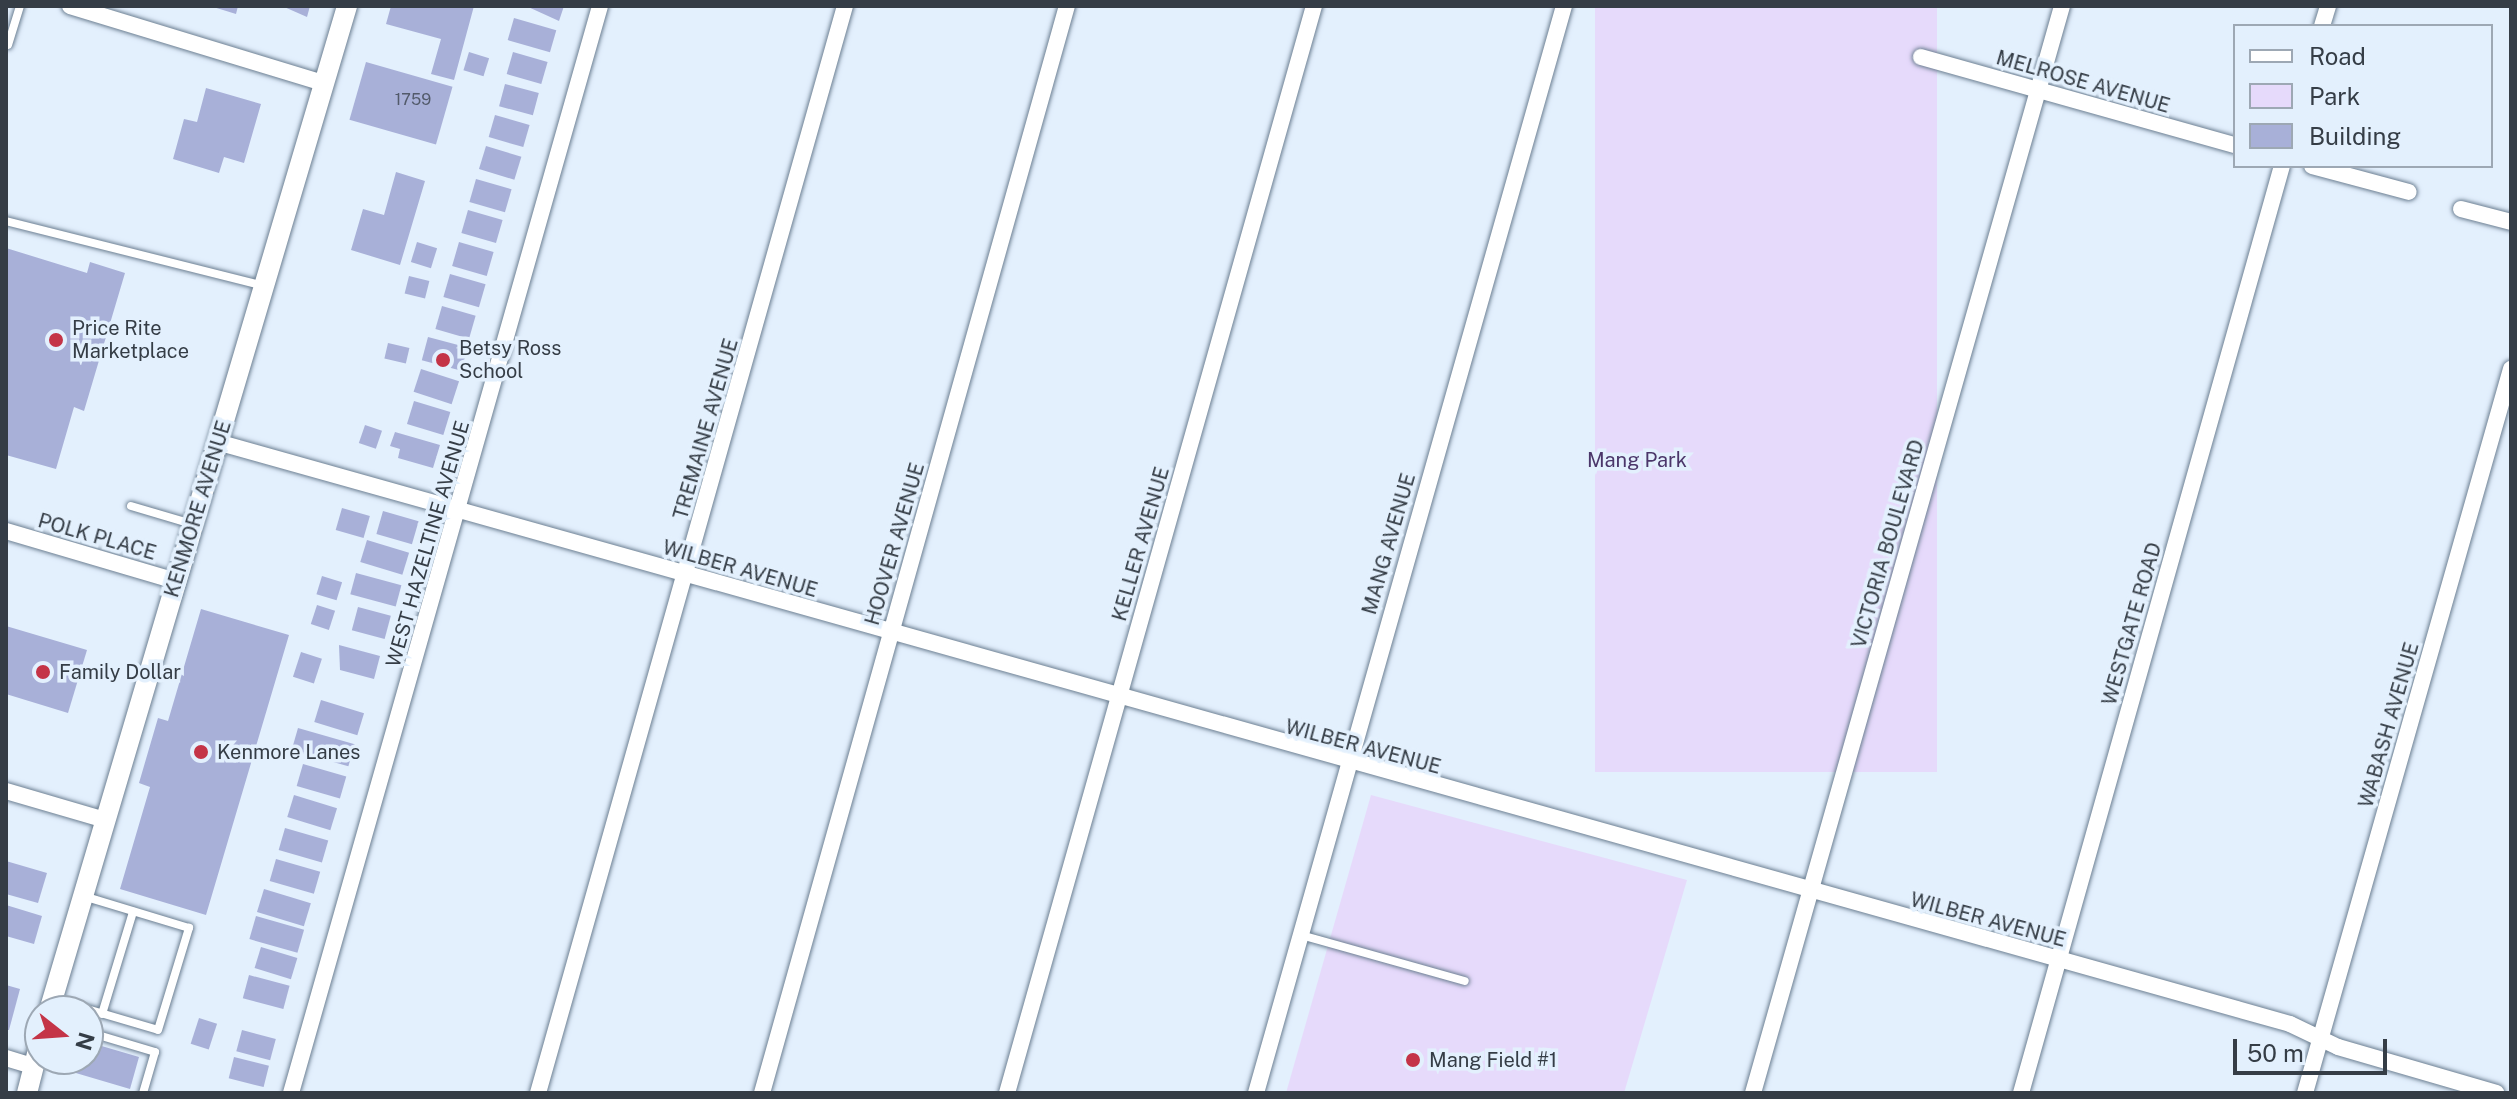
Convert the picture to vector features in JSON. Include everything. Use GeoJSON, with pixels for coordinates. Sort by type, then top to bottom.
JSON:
{"type":"FeatureCollection","features":[{"type":"Feature","properties":{"kind":"street"},"geometry":{"type":"LineString","coordinates":[[70,6],[324,83]]}},
{"type":"Feature","properties":{"kind":"street","name":"KENMORE AVENUE"},"geometry":{"type":"LineString","coordinates":[[54,995],[347,6]]}},
{"type":"Feature","properties":{"kind":"street","name":"WEST HAZELTINE AVENUE"},"geometry":{"type":"LineString","coordinates":[[291,1093],[600,6]]}},
{"type":"Feature","properties":{"kind":"street","name":"TREMAINE AVENUE"},"geometry":{"type":"LineString","coordinates":[[538,1093],[845,6]]}},
{"type":"Feature","properties":{"kind":"street","name":"HOOVER AVENUE"},"geometry":{"type":"LineString","coordinates":[[762,1093],[1067,6]]}},
{"type":"Feature","properties":{"kind":"street","name":"KELLER AVENUE"},"geometry":{"type":"LineString","coordinates":[[1007,1093],[1314,6]]}},
{"type":"Feature","properties":{"kind":"street","name":"MANG AVENUE"},"geometry":{"type":"LineString","coordinates":[[1256,1093],[1564,6]]}},
{"type":"Feature","properties":{"kind":"street","name":"VICTORIA BOULEVARD"},"geometry":{"type":"LineString","coordinates":[[1753,1093],[2062,6]]}},
{"type":"Feature","properties":{"kind":"street","name":"MELROSE AVENUE"},"geometry":{"type":"LineString","coordinates":[[1921,57],[2233,144]]}},
{"type":"Feature","properties":{"kind":"street","name":"WESTGATE ROAD"},"geometry":{"type":"LineString","coordinates":[[2021,1093],[2281,168]]}},
{"type":"Feature","properties":{"kind":"street"},"geometry":{"type":"LineString","coordinates":[[2319,168],[2409,192]]}},
{"type":"Feature","properties":{"kind":"street"},"geometry":{"type":"LineString","coordinates":[[2461,209],[2511,222]]}},
{"type":"Feature","properties":{"kind":"street","name":"WABASH AVENUE"},"geometry":{"type":"LineString","coordinates":[[2305,1093],[2511,369]]}},
{"type":"Feature","properties":{"kind":"street","name":"WILBER AVENUE"},"geometry":{"type":"LineString","coordinates":[[217,442],[1118,700],[2058,960],[2496,1093]]}},
{"type":"Feature","properties":{"kind":"street","name":"POLK PLACE"},"geometry":{"type":"LineString","coordinates":[[6,531],[176,581]]}},
{"type":"Feature","properties":{"kind":"street"},"geometry":{"type":"LineString","coordinates":[[6,791],[105,820]]}},
{"type":"Feature","properties":{"kind":"lane"},"geometry":{"type":"LineString","coordinates":[[8,45],[20,6]]}},
{"type":"Feature","properties":{"kind":"lane"},"geometry":{"type":"LineString","coordinates":[[6,221],[264,286]]}},
{"type":"Feature","properties":{"kind":"lane"},"geometry":{"type":"LineString","coordinates":[[131,506],[193,524]]}},
{"type":"Feature","properties":{"kind":"lane"},"geometry":{"type":"LineString","coordinates":[[83,896],[189,928],[158,1030],[104,1015]]}},
{"type":"Feature","properties":{"kind":"lane"},"geometry":{"type":"LineString","coordinates":[[104,1007],[133,912]]}},
{"type":"Feature","properties":{"kind":"lane"},"geometry":{"type":"LineString","coordinates":[[1300,935],[1465,981]]}},
{"type":"Feature","properties":{"kind":"lane"},"geometry":{"type":"LineString","coordinates":[[104,1037],[155,1052],[143,1093]]}},
{"type":"Feature","properties":{"kind":"green space","name":"Mang Park"},"geometry":{"type":"Polygon","coordinates":[[[1595,6],[1937,6],[1937,772],[1595,772],[1595,6]]]}},
{"type":"Feature","properties":{"kind":"green space"},"geometry":{"type":"Polygon","coordinates":[[[1371,795],[1687,880],[1624,1093],[1286,1093],[1371,795]]]}},
{"type":"Feature","properties":{"kind":"building"},"geometry":{"type":"Polygon","coordinates":[[[210,6],[238,6],[236,14],[210,6]]]}},
{"type":"Feature","properties":{"kind":"building"},"geometry":{"type":"Polygon","coordinates":[[[282,6],[310,6],[307,17],[282,6]]]}},
{"type":"Feature","properties":{"kind":"building"},"geometry":{"type":"Polygon","coordinates":[[[391,6],[474,6],[454,80],[431,74],[441,39],[386,24],[391,6]]]}},
{"type":"Feature","properties":{"kind":"building"},"geometry":{"type":"Polygon","coordinates":[[[526,6],[564,6],[559,21],[526,6]]]}},
{"type":"Feature","properties":{"kind":"building"},"geometry":{"type":"Polygon","coordinates":[[[514,18],[556,30],[550,52],[508,40],[514,18]]]}},
{"type":"Feature","properties":{"kind":"building"},"geometry":{"type":"Polygon","coordinates":[[[469,52],[489,58],[484,76],[463,70],[469,52]]]}},
{"type":"Feature","properties":{"kind":"building"},"geometry":{"type":"Polygon","coordinates":[[[513,52],[548,62],[541,84],[507,74],[513,52]]]}},
{"type":"Feature","properties":{"kind":"building"},"geometry":{"type":"Polygon","coordinates":[[[366,62],[453,87],[436,144],[349,120],[366,62]]]}},
{"type":"Feature","properties":{"kind":"building"},"geometry":{"type":"Polygon","coordinates":[[[505,84],[539,93],[533,115],[499,106],[505,84]]]}},
{"type":"Feature","properties":{"kind":"building"},"geometry":{"type":"Polygon","coordinates":[[[206,88],[261,104],[244,163],[224,157],[219,173],[173,159],[184,119],[197,122],[206,88]]]}},
{"type":"Feature","properties":{"kind":"building"},"geometry":{"type":"Polygon","coordinates":[[[495,115],[530,125],[523,147],[489,137],[495,115]]]}},
{"type":"Feature","properties":{"kind":"building"},"geometry":{"type":"Polygon","coordinates":[[[486,146],[521,157],[514,180],[479,169],[486,146]]]}},
{"type":"Feature","properties":{"kind":"building"},"geometry":{"type":"Polygon","coordinates":[[[396,172],[425,181],[400,265],[351,250],[363,209],[384,215],[396,172]]]}},
{"type":"Feature","properties":{"kind":"building"},"geometry":{"type":"Polygon","coordinates":[[[476,179],[512,189],[505,212],[469,202],[476,179]]]}},
{"type":"Feature","properties":{"kind":"building"},"geometry":{"type":"Polygon","coordinates":[[[468,210],[503,220],[496,243],[461,233],[468,210]]]}},
{"type":"Feature","properties":{"kind":"building"},"geometry":{"type":"Polygon","coordinates":[[[417,242],[437,248],[431,268],[411,262],[417,242]]]}},
{"type":"Feature","properties":{"kind":"building"},"geometry":{"type":"Polygon","coordinates":[[[459,242],[494,252],[487,276],[452,266],[459,242]]]}},
{"type":"Feature","properties":{"kind":"building","name":"Price Rite Marketplace"},"geometry":{"type":"Polygon","coordinates":[[[6,248],[87,273],[90,262],[125,273],[84,411],[74,407],[56,469],[6,455],[6,248]]]}},
{"type":"Feature","properties":{"kind":"building"},"geometry":{"type":"Polygon","coordinates":[[[450,274],[486,284],[479,307],[443,297],[450,274]]]}},
{"type":"Feature","properties":{"kind":"building"},"geometry":{"type":"Polygon","coordinates":[[[409,276],[429,281],[425,299],[405,293],[409,276]]]}},
{"type":"Feature","properties":{"kind":"building"},"geometry":{"type":"Polygon","coordinates":[[[442,306],[476,316],[469,339],[435,329],[442,306]]]}},
{"type":"Feature","properties":{"kind":"building"},"geometry":{"type":"Polygon","coordinates":[[[428,337],[468,348],[461,371],[422,360],[428,337]]]}},
{"type":"Feature","properties":{"kind":"building"},"geometry":{"type":"Polygon","coordinates":[[[388,343],[409,348],[406,364],[384,359],[388,343]]]}},
{"type":"Feature","properties":{"kind":"building"},"geometry":{"type":"Polygon","coordinates":[[[421,369],[459,381],[452,404],[414,392],[421,369]]]}},
{"type":"Feature","properties":{"kind":"building"},"geometry":{"type":"Polygon","coordinates":[[[414,401],[450,412],[443,435],[407,424],[414,401]]]}},
{"type":"Feature","properties":{"kind":"building"},"geometry":{"type":"Polygon","coordinates":[[[365,425],[382,431],[376,449],[359,443],[365,425]]]}},
{"type":"Feature","properties":{"kind":"building"},"geometry":{"type":"Polygon","coordinates":[[[395,432],[440,445],[433,468],[398,458],[400,449],[390,446],[395,432]]]}},
{"type":"Feature","properties":{"kind":"building"},"geometry":{"type":"Polygon","coordinates":[[[342,508],[370,516],[364,538],[336,530],[342,508]]]}},
{"type":"Feature","properties":{"kind":"building"},"geometry":{"type":"Polygon","coordinates":[[[383,511],[419,521],[412,544],[376,534],[383,511]]]}},
{"type":"Feature","properties":{"kind":"building"},"geometry":{"type":"Polygon","coordinates":[[[367,540],[409,553],[402,575],[360,562],[367,540]]]}},
{"type":"Feature","properties":{"kind":"building"},"geometry":{"type":"Polygon","coordinates":[[[356,573],[401,585],[396,606],[350,594],[356,573]]]}},
{"type":"Feature","properties":{"kind":"building"},"geometry":{"type":"Polygon","coordinates":[[[322,576],[342,582],[337,600],[316,594],[322,576]]]}},
{"type":"Feature","properties":{"kind":"building"},"geometry":{"type":"Polygon","coordinates":[[[317,605],[335,611],[329,630],[311,624],[317,605]]]}},
{"type":"Feature","properties":{"kind":"building"},"geometry":{"type":"Polygon","coordinates":[[[358,607],[391,616],[385,639],[352,630],[358,607]]]}},
{"type":"Feature","properties":{"kind":"building","name":"Kenmore Lanes"},"geometry":{"type":"Polygon","coordinates":[[[201,609],[289,635],[206,915],[120,889],[150,787],[139,783],[158,718],[168,721],[201,609]]]}},
{"type":"Feature","properties":{"kind":"building","name":"Family Dollar"},"geometry":{"type":"Polygon","coordinates":[[[6,626],[87,650],[68,713],[6,694],[6,626]]]}},
{"type":"Feature","properties":{"kind":"building"},"geometry":{"type":"Polygon","coordinates":[[[339,645],[380,656],[374,679],[340,670],[339,645]]]}},
{"type":"Feature","properties":{"kind":"building"},"geometry":{"type":"Polygon","coordinates":[[[301,652],[322,659],[314,684],[293,677],[301,652]]]}},
{"type":"Feature","properties":{"kind":"building"},"geometry":{"type":"Polygon","coordinates":[[[321,700],[364,713],[357,735],[314,722],[321,700]]]}},
{"type":"Feature","properties":{"kind":"building"},"geometry":{"type":"Polygon","coordinates":[[[298,728],[355,744],[348,766],[292,750],[298,728]]]}},
{"type":"Feature","properties":{"kind":"building"},"geometry":{"type":"Polygon","coordinates":[[[303,764],[346,776],[340,799],[297,786],[303,764]]]}},
{"type":"Feature","properties":{"kind":"building"},"geometry":{"type":"Polygon","coordinates":[[[294,795],[337,808],[330,830],[287,817],[294,795]]]}},
{"type":"Feature","properties":{"kind":"building"},"geometry":{"type":"Polygon","coordinates":[[[285,828],[328,840],[322,863],[279,850],[285,828]]]}},
{"type":"Feature","properties":{"kind":"building"},"geometry":{"type":"Polygon","coordinates":[[[276,859],[320,872],[314,894],[270,881],[276,859]]]}},
{"type":"Feature","properties":{"kind":"building"},"geometry":{"type":"Polygon","coordinates":[[[6,861],[47,873],[38,903],[6,894],[6,861]]]}},
{"type":"Feature","properties":{"kind":"building"},"geometry":{"type":"Polygon","coordinates":[[[264,889],[311,903],[304,926],[257,912],[264,889]]]}},
{"type":"Feature","properties":{"kind":"building"},"geometry":{"type":"Polygon","coordinates":[[[6,905],[42,916],[34,944],[6,936],[6,905]]]}},
{"type":"Feature","properties":{"kind":"building"},"geometry":{"type":"Polygon","coordinates":[[[256,916],[304,930],[297,953],[249,939],[256,916]]]}},
{"type":"Feature","properties":{"kind":"building"},"geometry":{"type":"Polygon","coordinates":[[[261,947],[297,958],[291,979],[255,968],[261,947]]]}},
{"type":"Feature","properties":{"kind":"building"},"geometry":{"type":"Polygon","coordinates":[[[249,975],[290,986],[283,1009],[243,998],[249,975]]]}},
{"type":"Feature","properties":{"kind":"building"},"geometry":{"type":"Polygon","coordinates":[[[6,985],[20,989],[9,1030],[6,1030],[6,985]]]}},
{"type":"Feature","properties":{"kind":"building"},"geometry":{"type":"Polygon","coordinates":[[[199,1018],[217,1024],[209,1050],[191,1044],[199,1018]]]}},
{"type":"Feature","properties":{"kind":"building"},"geometry":{"type":"Polygon","coordinates":[[[242,1030],[276,1039],[270,1060],[236,1051],[242,1030]]]}},
{"type":"Feature","properties":{"kind":"building"},"geometry":{"type":"Polygon","coordinates":[[[104,1047],[139,1057],[130,1089],[83,1075],[104,1075],[104,1047]]]}},
{"type":"Feature","properties":{"kind":"building"},"geometry":{"type":"Polygon","coordinates":[[[234,1057],[269,1066],[264,1087],[229,1078],[234,1057]]]}},
{"type":"Feature","properties":{"kind":"place","name":"Price Rite Marketplace"},"geometry":{"type":"Point","coordinates":[56,340]}},
{"type":"Feature","properties":{"kind":"place","name":"Betsy Ross School"},"geometry":{"type":"Point","coordinates":[443,360]}},
{"type":"Feature","properties":{"kind":"place","name":"Family Dollar"},"geometry":{"type":"Point","coordinates":[43,672]}},
{"type":"Feature","properties":{"kind":"place","name":"Kenmore Lanes"},"geometry":{"type":"Point","coordinates":[201,752]}},
{"type":"Feature","properties":{"kind":"place","name":"Mang Field #1"},"geometry":{"type":"Point","coordinates":[1413,1060]}}]}
